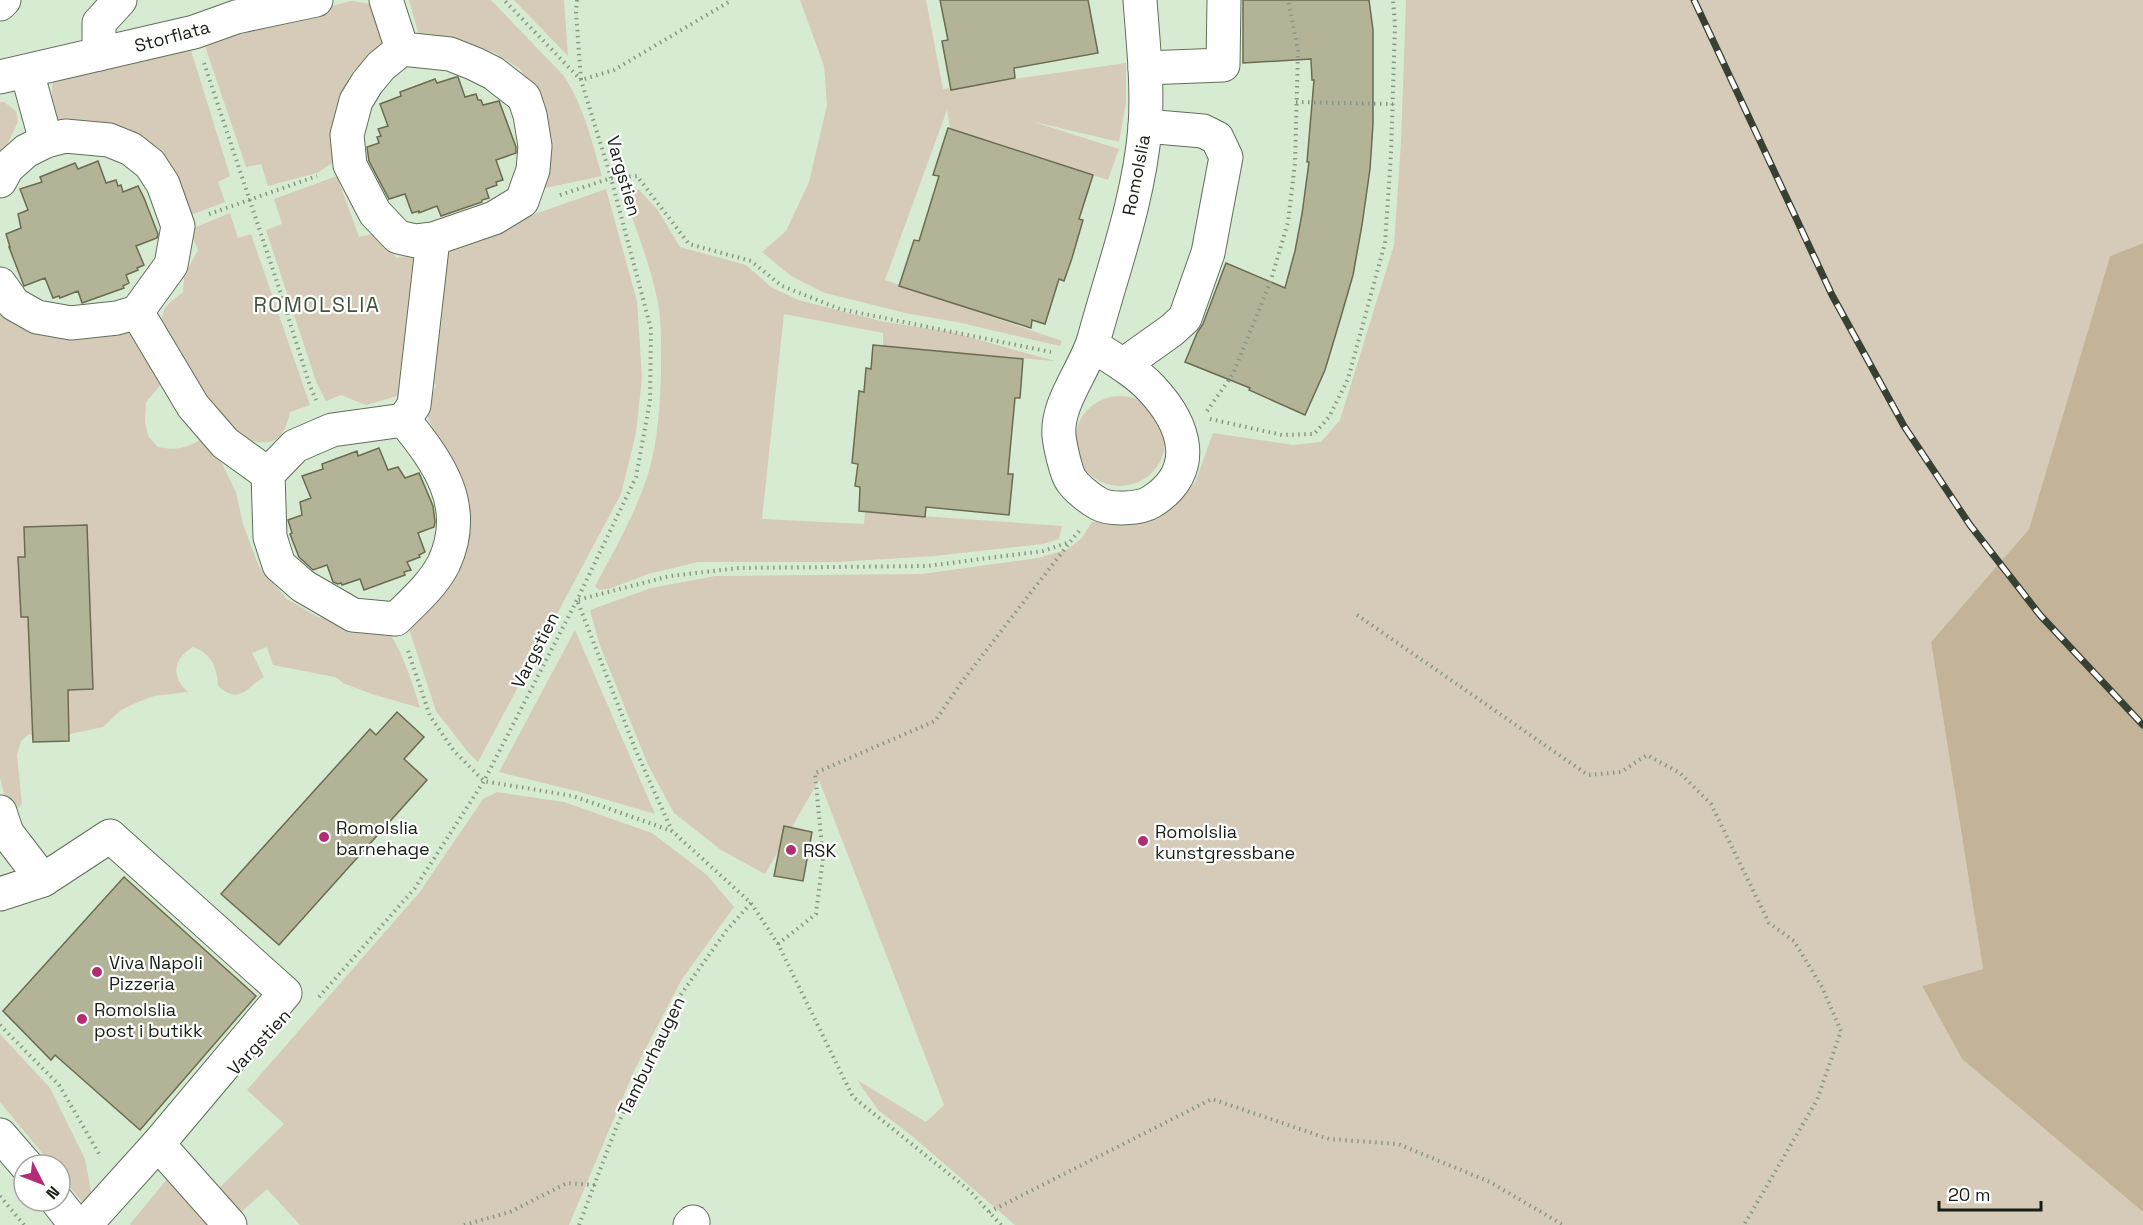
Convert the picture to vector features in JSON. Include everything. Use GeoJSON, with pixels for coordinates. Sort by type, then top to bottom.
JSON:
{"type":"FeatureCollection","features":[{"type":"Feature","properties":{"kind":"street"},"geometry":{"type":"LineString","coordinates":[[0,4],[4,0]]}},
{"type":"Feature","properties":{"kind":"street"},"geometry":{"type":"LineString","coordinates":[[99,54],[99,23],[120,0]]}},
{"type":"Feature","properties":{"kind":"street","name":"Storflata"},"geometry":{"type":"LineString","coordinates":[[46,141],[14,75],[194,32],[235,9],[316,0]]}},
{"type":"Feature","properties":{"kind":"street"},"geometry":{"type":"LineString","coordinates":[[386,0],[402,49]]}},
{"type":"Feature","properties":{"kind":"street","name":"Romolslia"},"geometry":{"type":"LineString","coordinates":[[1099,504],[1070,479],[1059,435],[1064,404],[1087,355],[1135,193],[1145,126],[1145,68],[1140,0]]}},
{"type":"Feature","properties":{"kind":"street"},"geometry":{"type":"LineString","coordinates":[[1145,68],[1223,65],[1224,0]]}},
{"type":"Feature","properties":{"kind":"street"},"geometry":{"type":"LineString","coordinates":[[402,49],[450,54],[493,73],[524,97],[530,115],[535,146],[534,170],[522,201],[494,218],[433,238],[416,241],[398,237],[375,213],[350,165],[347,135],[356,101],[381,66],[402,49]]}},
{"type":"Feature","properties":{"kind":"street"},"geometry":{"type":"LineString","coordinates":[[1123,365],[1185,318],[1208,253],[1226,157],[1217,138],[1203,131],[1145,126]]}},
{"type":"Feature","properties":{"kind":"street"},"geometry":{"type":"LineString","coordinates":[[0,181],[7,168],[26,151],[46,141],[65,136],[110,140],[131,149],[150,164],[163,184],[178,226],[171,265],[137,312],[117,318],[71,323],[37,317],[14,304],[0,284]]}},
{"type":"Feature","properties":{"kind":"street"},"geometry":{"type":"LineString","coordinates":[[404,420],[432,455],[447,482],[452,503],[453,536],[438,572],[426,589],[396,619],[353,615],[303,586],[279,565],[270,537],[268,474],[295,446],[332,430],[404,420],[414,405],[433,238]]}},
{"type":"Feature","properties":{"kind":"street"},"geometry":{"type":"LineString","coordinates":[[137,312],[193,406],[225,443],[268,474]]}},
{"type":"Feature","properties":{"kind":"street"},"geometry":{"type":"LineString","coordinates":[[1087,355],[1123,365],[1150,387],[1166,406],[1181,432],[1184,461],[1170,488],[1149,504],[1123,508],[1099,504]]}},
{"type":"Feature","properties":{"kind":"street"},"geometry":{"type":"LineString","coordinates":[[4,823],[43,880]]}},
{"type":"Feature","properties":{"kind":"street"},"geometry":{"type":"LineString","coordinates":[[0,894],[43,880],[110,836],[285,993],[158,1144],[85,1225]]}},
{"type":"Feature","properties":{"kind":"street"},"geometry":{"type":"LineString","coordinates":[[2,1140],[14,1153]]}},
{"type":"Feature","properties":{"kind":"street"},"geometry":{"type":"LineString","coordinates":[[158,1144],[230,1225]]}},
{"type":"Feature","properties":{"kind":"street"},"geometry":{"type":"LineString","coordinates":[[66,1213],[76,1225]]}},
{"type":"Feature","properties":{"kind":"path","name":"Vargstien"},"geometry":{"type":"LineString","coordinates":[[313,1003],[415,888],[484,781],[577,600],[636,477],[650,401],[651,329],[611,178],[581,80],[504,0]]}},
{"type":"Feature","properties":{"kind":"path"},"geometry":{"type":"LineString","coordinates":[[577,0],[581,80],[614,70],[732,0]]}},
{"type":"Feature","properties":{"kind":"path"},"geometry":{"type":"LineString","coordinates":[[1288,0],[1298,51],[1295,163],[1288,222],[1271,280],[1233,374],[1203,417],[1281,435],[1314,434],[1329,417],[1348,379],[1385,243],[1393,104],[1395,26],[1393,0]]}},
{"type":"Feature","properties":{"kind":"path"},"geometry":{"type":"LineString","coordinates":[[194,32],[310,386],[332,430]]}},
{"type":"Feature","properties":{"kind":"path"},"geometry":{"type":"LineString","coordinates":[[1296,102],[1393,104]]}},
{"type":"Feature","properties":{"kind":"path"},"geometry":{"type":"LineString","coordinates":[[178,226],[350,165]]}},
{"type":"Feature","properties":{"kind":"path"},"geometry":{"type":"LineString","coordinates":[[522,201],[530,204],[611,178],[637,176],[689,244],[751,261],[782,286],[840,309],[1049,351],[1087,355]]}},
{"type":"Feature","properties":{"kind":"path"},"geometry":{"type":"LineString","coordinates":[[778,944],[816,915],[823,858],[815,774],[935,720],[1099,504]]}},
{"type":"Feature","properties":{"kind":"path"},"geometry":{"type":"LineString","coordinates":[[672,831],[636,752],[577,600],[670,576],[739,568],[927,566],[1043,551],[1070,542]]}},
{"type":"Feature","properties":{"kind":"path"},"geometry":{"type":"LineString","coordinates":[[1357,615],[1588,775],[1622,772],[1647,755],[1680,773],[1712,804],[1769,923],[1794,941],[1822,987],[1841,1031],[1817,1100],[1744,1225]]}},
{"type":"Feature","properties":{"kind":"path"},"geometry":{"type":"LineString","coordinates":[[396,619],[430,716],[454,751],[484,781],[573,796],[672,831],[751,903],[778,944],[853,1097],[969,1190],[1001,1225]]}},
{"type":"Feature","properties":{"kind":"path","name":"Tamburhaugen"},"geometry":{"type":"LineString","coordinates":[[579,1225],[616,1128],[677,1000],[726,931],[751,903]]}},
{"type":"Feature","properties":{"kind":"path"},"geometry":{"type":"LineString","coordinates":[[0,1025],[59,1086],[118,1188]]}},
{"type":"Feature","properties":{"kind":"path"},"geometry":{"type":"LineString","coordinates":[[989,1212],[1212,1099],[1329,1139],[1398,1144],[1490,1182],[1563,1225]]}},
{"type":"Feature","properties":{"kind":"path"},"geometry":{"type":"LineString","coordinates":[[464,1225],[510,1212],[567,1183],[595,1185]]}},
{"type":"Feature","properties":{"kind":"path"},"geometry":{"type":"LineString","coordinates":[[0,1196],[24,1225]]}},
{"type":"Feature","properties":{"kind":"shaded area"},"geometry":{"type":"Polygon","coordinates":[[[409,0],[491,0],[564,76],[582,112],[602,176],[541,189],[537,97],[520,69],[495,53],[479,47],[444,38],[427,38],[418,32],[409,0]]]}},
{"type":"Feature","properties":{"kind":"shaded area"},"geometry":{"type":"Polygon","coordinates":[[[514,0],[564,0],[568,56],[514,0]]]}},
{"type":"Feature","properties":{"kind":"shaded area"},"geometry":{"type":"Polygon","coordinates":[[[800,0],[926,0],[943,89],[1126,63],[1126,103],[1119,142],[1031,121],[1119,149],[1108,180],[950,128],[947,110],[885,280],[1062,341],[1060,346],[957,322],[905,313],[825,293],[791,276],[762,252],[786,231],[809,182],[827,105],[824,66],[800,0]]]}},
{"type":"Feature","properties":{"kind":"shaded area"},"geometry":{"type":"Polygon","coordinates":[[[1406,0],[2143,0],[2143,243],[2110,256],[2029,529],[1931,642],[1983,969],[1922,986],[1962,1059],[2143,1212],[2143,1225],[1015,1225],[912,1136],[878,1110],[857,1080],[926,1122],[944,1105],[819,780],[765,874],[721,850],[674,813],[648,765],[599,643],[590,610],[651,588],[715,576],[922,574],[1038,558],[1068,549],[1082,538],[1092,522],[1133,525],[1167,511],[1195,483],[1213,433],[1293,445],[1321,442],[1340,420],[1394,245],[1401,142],[1406,0]]]}},
{"type":"Feature","properties":{"kind":"shaded area"},"geometry":{"type":"Polygon","coordinates":[[[351,1],[376,6],[389,35],[372,62],[355,69],[349,77],[351,99],[337,160],[317,173],[268,186],[261,164],[246,167],[205,46],[210,38],[351,1]]]}},
{"type":"Feature","properties":{"kind":"shaded area"},"geometry":{"type":"Polygon","coordinates":[[[190,47],[230,176],[218,182],[225,202],[186,217],[164,161],[70,123],[52,119],[52,85],[57,78],[190,47]]]}},
{"type":"Feature","properties":{"kind":"shaded area"},"geometry":{"type":"Polygon","coordinates":[[[0,102],[4,102],[16,111],[18,122],[0,159],[0,102]]]}},
{"type":"Feature","properties":{"kind":"shaded area"},"geometry":{"type":"Polygon","coordinates":[[[337,176],[359,237],[381,232],[388,249],[397,258],[439,248],[606,189],[637,301],[642,377],[636,433],[621,494],[478,762],[436,711],[407,623],[449,577],[441,449],[425,410],[436,385],[417,367],[412,389],[394,397],[366,405],[341,395],[326,401],[317,384],[266,230],[282,224],[274,199],[337,176]]]}},
{"type":"Feature","properties":{"kind":"shaded area"},"geometry":{"type":"Polygon","coordinates":[[[620,182],[639,190],[657,209],[680,247],[746,265],[771,287],[798,300],[885,322],[951,332],[1055,361],[883,347],[883,333],[784,314],[762,519],[864,524],[865,512],[1062,526],[1059,539],[1043,544],[935,556],[837,562],[698,562],[648,574],[609,589],[599,590],[595,586],[632,515],[649,471],[660,397],[661,337],[658,303],[646,257],[620,182]]]}},
{"type":"Feature","properties":{"kind":"shaded area"},"geometry":{"type":"Polygon","coordinates":[[[230,213],[238,238],[251,234],[310,405],[290,412],[281,434],[269,442],[251,441],[229,434],[162,331],[163,312],[168,304],[183,292],[184,276],[198,250],[189,230],[230,213]]]}},
{"type":"Feature","properties":{"kind":"shaded area"},"geometry":{"type":"Polygon","coordinates":[[[2143,243],[2143,1212],[1962,1059],[1922,986],[1983,969],[1931,642],[2029,529],[2110,256],[2143,243]]]}},
{"type":"Feature","properties":{"kind":"shaded area"},"geometry":{"type":"Polygon","coordinates":[[[0,302],[117,324],[134,333],[163,382],[146,402],[145,422],[148,436],[158,447],[172,449],[187,446],[205,437],[219,458],[236,492],[243,524],[259,567],[287,599],[318,617],[389,632],[411,679],[420,708],[375,695],[345,684],[335,677],[273,665],[267,647],[252,653],[264,677],[242,693],[232,694],[218,686],[215,667],[209,657],[193,647],[182,656],[177,668],[179,680],[188,692],[154,696],[138,702],[121,710],[103,727],[41,740],[29,734],[21,741],[17,755],[22,804],[10,816],[0,778],[0,302]]]}},
{"type":"Feature","properties":{"kind":"shaded area"},"geometry":{"type":"Polygon","coordinates":[[[1120,396],[1137,399],[1152,409],[1162,424],[1165,441],[1162,458],[1152,473],[1137,483],[1120,486],[1103,483],[1088,473],[1078,458],[1075,441],[1078,424],[1088,409],[1103,399],[1120,396]]]}},
{"type":"Feature","properties":{"kind":"shaded area"},"geometry":{"type":"Polygon","coordinates":[[[575,630],[655,814],[499,772],[575,630]]]}},
{"type":"Feature","properties":{"kind":"shaded area"},"geometry":{"type":"Polygon","coordinates":[[[497,792],[564,802],[652,833],[707,875],[734,907],[682,979],[634,1071],[569,1225],[300,1225],[267,1189],[238,1215],[217,1190],[284,1124],[247,1090],[419,893],[483,799],[497,792]]]}},
{"type":"Feature","properties":{"kind":"shaded area"},"geometry":{"type":"Polygon","coordinates":[[[0,1034],[50,1088],[85,1159],[93,1202],[86,1207],[72,1190],[72,1153],[42,1153],[0,1102],[0,1034]]]}},
{"type":"Feature","properties":{"kind":"shaded area"},"geometry":{"type":"Polygon","coordinates":[[[173,1172],[220,1225],[130,1224],[173,1172]]]}},
{"type":"Feature","properties":{"kind":"building"},"geometry":{"type":"Polygon","coordinates":[[[940,0],[1088,0],[1098,53],[1014,68],[1015,78],[951,90],[942,41],[948,40],[940,0]]]}},
{"type":"Feature","properties":{"kind":"building"},"geometry":{"type":"Polygon","coordinates":[[[1243,0],[1369,0],[1373,30],[1373,124],[1370,169],[1362,225],[1353,275],[1325,370],[1305,415],[1249,390],[1250,388],[1185,362],[1203,324],[1226,263],[1285,288],[1302,214],[1309,162],[1307,162],[1314,80],[1312,80],[1311,59],[1243,63],[1243,0]]]}},
{"type":"Feature","properties":{"kind":"building"},"geometry":{"type":"Polygon","coordinates":[[[458,77],[465,97],[476,94],[483,105],[499,101],[516,147],[516,153],[496,160],[503,180],[486,189],[489,198],[441,216],[437,206],[419,213],[419,211],[412,213],[405,194],[389,199],[369,161],[367,147],[379,143],[377,137],[381,136],[378,129],[388,126],[380,104],[401,96],[400,92],[435,79],[437,83],[458,77]]]}},
{"type":"Feature","properties":{"kind":"building"},"geometry":{"type":"Polygon","coordinates":[[[948,128],[1093,175],[1079,219],[1083,220],[1072,258],[1064,281],[1059,279],[1045,324],[1032,320],[1031,328],[899,286],[914,240],[919,241],[939,176],[933,175],[948,128]]]}},
{"type":"Feature","properties":{"kind":"building"},"geometry":{"type":"Polygon","coordinates":[[[98,161],[106,183],[116,180],[123,192],[138,186],[144,198],[158,234],[157,238],[136,246],[144,265],[126,275],[129,283],[123,286],[124,288],[82,303],[78,291],[60,298],[59,296],[53,298],[45,278],[24,286],[6,234],[21,228],[18,214],[28,210],[20,189],[42,182],[40,177],[75,163],[78,169],[98,161]]]}},
{"type":"Feature","properties":{"kind":"building"},"geometry":{"type":"Polygon","coordinates":[[[873,345],[1023,359],[1020,398],[1015,398],[1010,451],[1008,474],[1013,474],[1009,515],[926,507],[925,517],[859,511],[860,487],[855,486],[858,464],[852,463],[859,391],[864,392],[866,368],[871,369],[873,345]]]}},
{"type":"Feature","properties":{"kind":"building"},"geometry":{"type":"Polygon","coordinates":[[[379,448],[388,470],[398,467],[405,478],[419,473],[433,506],[435,522],[434,527],[418,533],[425,552],[419,555],[420,557],[407,562],[411,570],[404,572],[405,575],[364,590],[360,579],[342,585],[333,582],[327,565],[313,570],[299,557],[290,534],[292,533],[288,520],[302,515],[300,502],[311,498],[302,476],[323,469],[322,464],[357,451],[358,456],[379,448]]]}},
{"type":"Feature","properties":{"kind":"building"},"geometry":{"type":"Polygon","coordinates":[[[87,525],[93,689],[68,690],[69,741],[33,742],[28,617],[21,617],[18,557],[25,557],[24,527],[87,525]]]}},
{"type":"Feature","properties":{"kind":"building"},"geometry":{"type":"Polygon","coordinates":[[[397,712],[424,737],[404,759],[427,780],[279,945],[221,894],[370,729],[376,735],[397,712]]]}},
{"type":"Feature","properties":{"kind":"building","name":"RSK"},"geometry":{"type":"Polygon","coordinates":[[[784,826],[812,832],[803,881],[774,876],[784,826]]]}},
{"type":"Feature","properties":{"kind":"building"},"geometry":{"type":"Polygon","coordinates":[[[124,877],[256,996],[140,1130],[55,1055],[51,1060],[3,1011],[124,877]]]}},
{"type":"Feature","properties":{"kind":"railway"},"geometry":{"type":"LineString","coordinates":[[1694,0],[1832,295],[1904,426],[1970,525],[2040,615],[2143,725]]}},
{"type":"Feature","properties":{"kind":"place","name":"Romolslia barnehage"},"geometry":{"type":"Point","coordinates":[324,837]}},
{"type":"Feature","properties":{"kind":"place","name":"Romolslia kunstgressbane"},"geometry":{"type":"Point","coordinates":[1143,841]}},
{"type":"Feature","properties":{"kind":"place","name":"RSK"},"geometry":{"type":"Point","coordinates":[791,850]}},
{"type":"Feature","properties":{"kind":"place","name":"Viva Napoli Pizzeria"},"geometry":{"type":"Point","coordinates":[97,972]}},
{"type":"Feature","properties":{"kind":"place","name":"Romolslia post i butikk"},"geometry":{"type":"Point","coordinates":[82,1019]}},
{"type":"Feature","properties":{"kind":"district","name":"ROMOLSLIA"},"geometry":{"type":"Point","coordinates":[317,304]}}]}
